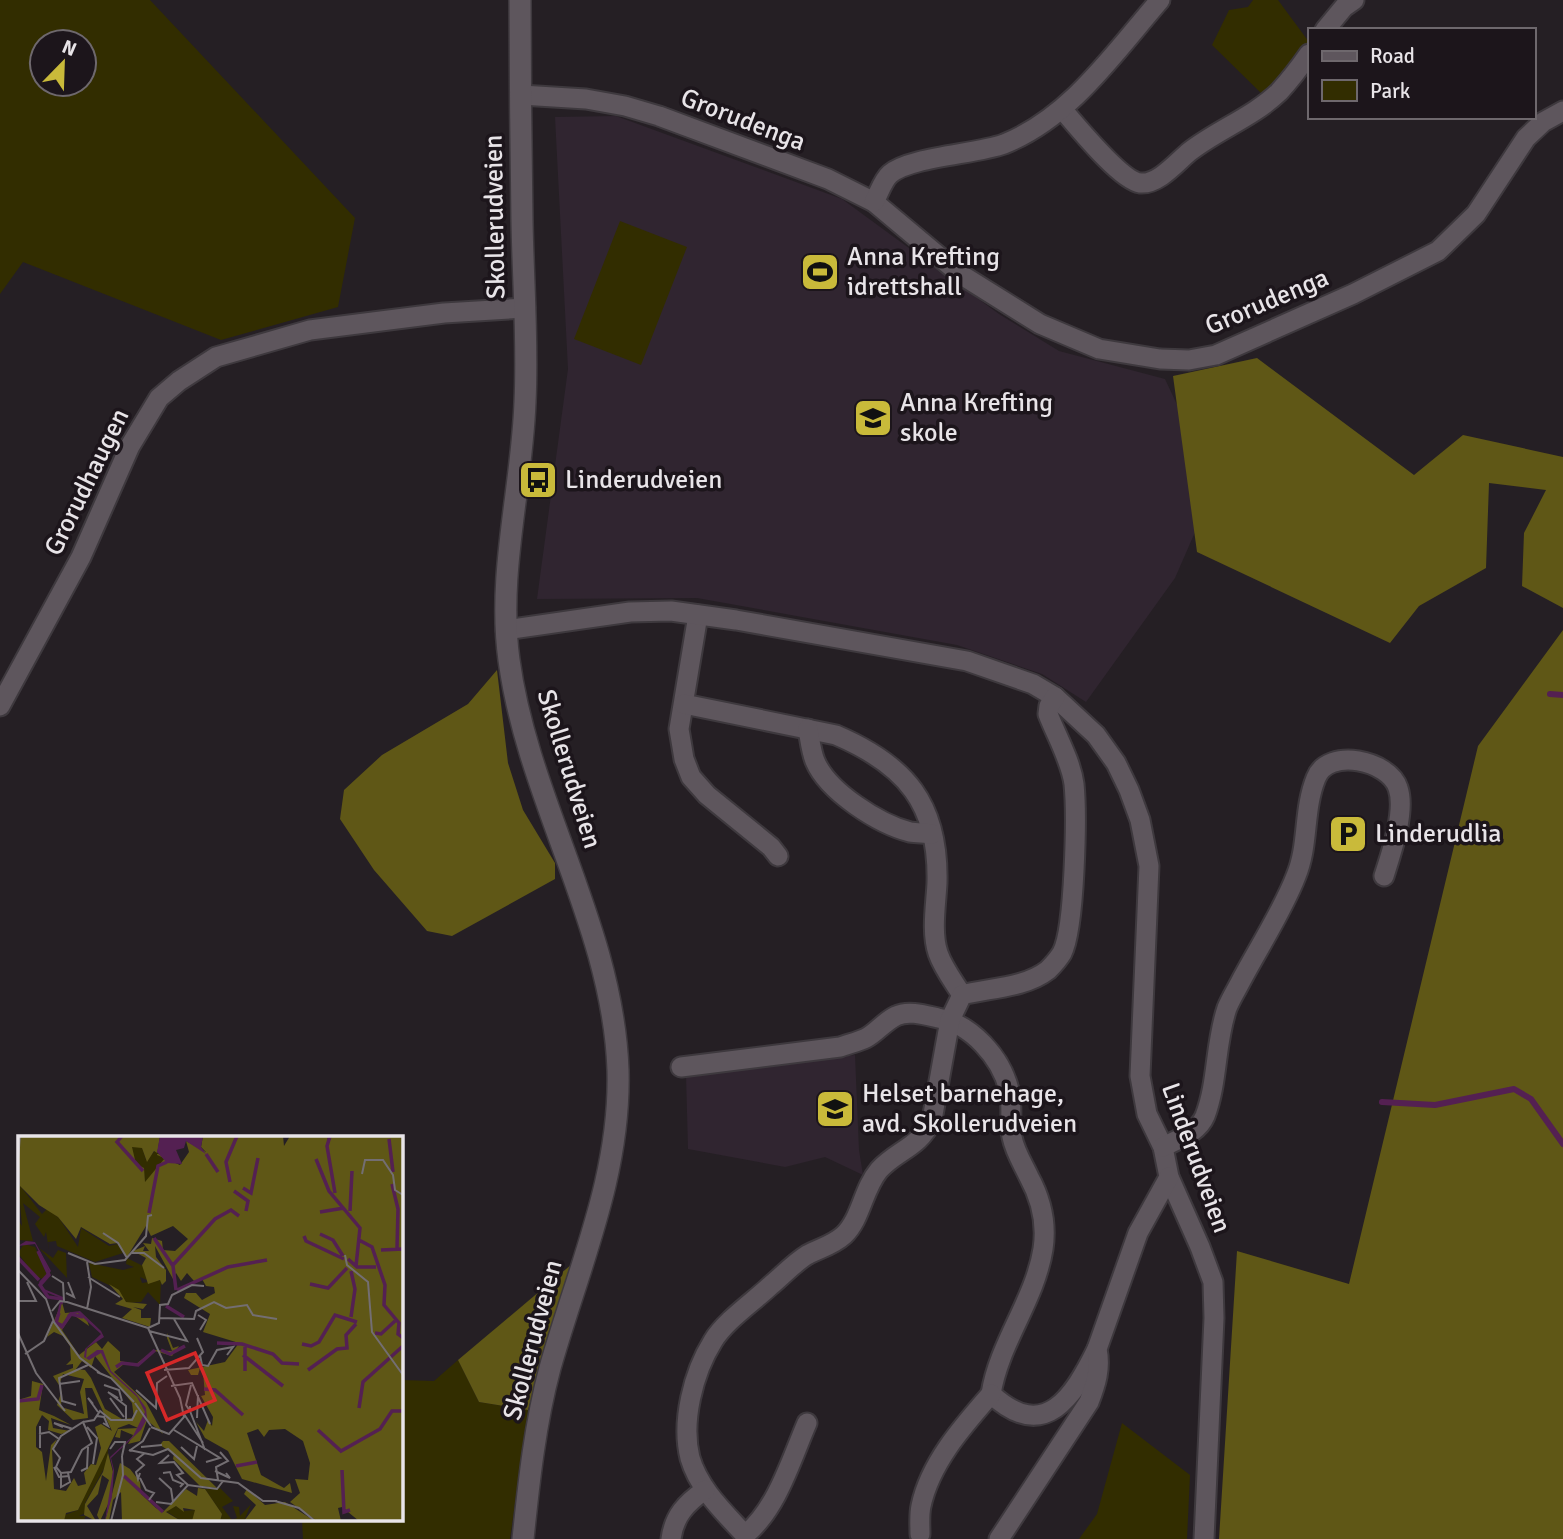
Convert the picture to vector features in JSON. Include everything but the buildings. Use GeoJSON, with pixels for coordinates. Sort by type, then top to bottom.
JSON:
{"type":"FeatureCollection","features":[{"type":"Feature","properties":{"kind":"street","name":"Skollerudveien"},"geometry":{"type":"LineString","coordinates":[[520,0],[525,409],[507,572],[506,630],[516,700],[530,754],[587,918],[604,977],[618,1069],[615,1144],[604,1194],[550,1368],[537,1423],[523,1539]]}},
{"type":"Feature","properties":{"kind":"street"},"geometry":{"type":"LineString","coordinates":[[874,202],[890,174],[905,166],[1002,144],[1042,124],[1062,109],[1160,0]]}},
{"type":"Feature","properties":{"kind":"street"},"geometry":{"type":"LineString","coordinates":[[1327,28],[1344,7],[1354,0]]}},
{"type":"Feature","properties":{"kind":"street"},"geometry":{"type":"LineString","coordinates":[[1062,109],[1113,166],[1131,180],[1148,182],[1166,173],[1191,150],[1278,93],[1308,55]]}},
{"type":"Feature","properties":{"kind":"street","name":"Grorudenga"},"geometry":{"type":"LineString","coordinates":[[521,96],[586,99],[625,106],[828,179],[874,202],[960,274],[1040,324],[1076,341],[1112,352],[1189,360],[1216,355],[1252,341],[1438,251],[1476,214],[1525,138],[1543,122],[1563,111]]}},
{"type":"Feature","properties":{"kind":"street","name":"Grorudhaugen"},"geometry":{"type":"LineString","coordinates":[[0,706],[81,557],[130,446],[159,398],[179,381],[216,357],[310,330],[444,313],[525,308]]}},
{"type":"Feature","properties":{"kind":"street","name":"Linderudveien"},"geometry":{"type":"LineString","coordinates":[[506,630],[630,612],[671,611],[967,661],[1033,684],[1055,696],[1103,744],[1129,790],[1140,820],[1149,866],[1140,1076],[1147,1114],[1163,1147],[1169,1177],[1213,1282],[1214,1318],[1204,1539]]}},
{"type":"Feature","properties":{"kind":"street"},"geometry":{"type":"LineString","coordinates":[[698,615],[679,729],[680,742],[691,777],[707,795],[771,847],[778,856]]}},
{"type":"Feature","properties":{"kind":"street"},"geometry":{"type":"LineString","coordinates":[[962,995],[1012,985],[1034,977],[1048,970],[1062,954],[1068,934],[1074,863],[1074,794],[1073,781],[1048,714],[1055,696]]}},
{"type":"Feature","properties":{"kind":"street"},"geometry":{"type":"LineString","coordinates":[[684,704],[836,735],[882,759],[904,776],[920,800],[936,850],[937,952],[962,995]]}},
{"type":"Feature","properties":{"kind":"street"},"geometry":{"type":"LineString","coordinates":[[808,729],[816,764],[828,781],[884,821],[911,832],[932,834]]}},
{"type":"Feature","properties":{"kind":"street"},"geometry":{"type":"LineString","coordinates":[[1163,1147],[1196,1129],[1204,1117],[1218,1042],[1228,1007],[1297,875],[1308,796],[1318,772],[1335,762],[1352,760],[1375,765],[1390,774],[1399,790],[1397,826],[1384,876]]}},
{"type":"Feature","properties":{"kind":"street"},"geometry":{"type":"LineString","coordinates":[[807,1423],[760,1523],[746,1537],[705,1490],[691,1460],[686,1432],[688,1407],[713,1340],[738,1314],[806,1255],[832,1245],[846,1233],[880,1168],[926,1133],[932,1120],[950,1020],[962,995]]}},
{"type":"Feature","properties":{"kind":"street"},"geometry":{"type":"LineString","coordinates":[[681,1068],[840,1047],[865,1038],[896,1016],[908,1013],[950,1020],[965,1028],[984,1045],[1000,1066],[1009,1090],[1012,1136],[1018,1156],[1041,1206],[1043,1248],[1037,1272],[1000,1359],[991,1394],[935,1468],[920,1508],[920,1534]]}},
{"type":"Feature","properties":{"kind":"street"},"geometry":{"type":"LineString","coordinates":[[991,1394],[1005,1406],[1026,1415],[1041,1414],[1057,1408],[1067,1400],[1097,1349],[1138,1233],[1169,1177]]}},
{"type":"Feature","properties":{"kind":"street"},"geometry":{"type":"LineString","coordinates":[[999,1539],[1090,1402],[1099,1361],[1097,1349]]}},
{"type":"Feature","properties":{"kind":"street"},"geometry":{"type":"LineString","coordinates":[[671,1539],[677,1517],[686,1504],[705,1490]]}},
{"type":"Feature","properties":{"kind":"shaded area","name":"Anna Krefting skole"},"geometry":{"type":"Polygon","coordinates":[[[616,116],[842,199],[999,314],[1059,351],[1165,379],[1202,458],[1199,523],[1175,578],[1086,702],[1042,674],[957,645],[697,598],[537,599],[568,369],[555,117],[616,116]]]}},
{"type":"Feature","properties":{"kind":"shaded area"},"geometry":{"type":"Polygon","coordinates":[[[1257,358],[1414,475],[1463,435],[1563,457],[1563,608],[1522,586],[1524,533],[1546,490],[1489,483],[1486,568],[1419,606],[1390,643],[1197,552],[1173,376],[1257,358]]]}},
{"type":"Feature","properties":{"kind":"shaded area"},"geometry":{"type":"Polygon","coordinates":[[[1563,630],[1563,1539],[1219,1539],[1237,1251],[1349,1284],[1478,746],[1563,630]]]}},
{"type":"Feature","properties":{"kind":"shaded area"},"geometry":{"type":"Polygon","coordinates":[[[497,670],[508,763],[523,810],[555,863],[555,879],[452,936],[427,931],[374,870],[340,819],[344,790],[382,755],[468,704],[497,670]]]}},
{"type":"Feature","properties":{"kind":"shaded area"},"geometry":{"type":"Polygon","coordinates":[[[855,1055],[859,1150],[863,1175],[825,1157],[785,1167],[688,1149],[686,1075],[855,1055]]]}},
{"type":"Feature","properties":{"kind":"shaded area"},"geometry":{"type":"Polygon","coordinates":[[[572,1264],[528,1410],[479,1402],[458,1360],[572,1264]]]}},
{"type":"Feature","properties":{"kind":"green space"},"geometry":{"type":"Polygon","coordinates":[[[0,0],[150,0],[355,218],[338,307],[221,340],[23,262],[0,294],[0,0]]]}},
{"type":"Feature","properties":{"kind":"green space"},"geometry":{"type":"Polygon","coordinates":[[[1253,0],[1278,0],[1308,41],[1289,72],[1261,93],[1212,45],[1229,10],[1248,7],[1253,0]]]}},
{"type":"Feature","properties":{"kind":"green space"},"geometry":{"type":"Polygon","coordinates":[[[620,221],[687,247],[641,365],[574,339],[620,221]]]}},
{"type":"Feature","properties":{"kind":"green space"},"geometry":{"type":"Polygon","coordinates":[[[458,1360],[479,1402],[528,1410],[510,1539],[303,1539],[302,1522],[402,1522],[402,1380],[434,1381],[458,1360]]]}},
{"type":"Feature","properties":{"kind":"green space"},"geometry":{"type":"Polygon","coordinates":[[[1122,1423],[1190,1475],[1187,1539],[1079,1539],[1097,1514],[1122,1423]]]}},
{"type":"Feature","properties":{"kind":"waterway"},"geometry":{"type":"LineString","coordinates":[[1550,694],[1563,695]]}},
{"type":"Feature","properties":{"kind":"waterway"},"geometry":{"type":"LineString","coordinates":[[1382,1102],[1435,1105],[1514,1089],[1531,1099],[1563,1144]]}},
{"type":"Feature","properties":{"kind":"place","name":"Anna Krefting idrettshall"},"geometry":{"type":"Point","coordinates":[820,272]}},
{"type":"Feature","properties":{"kind":"place","name":"Anna Krefting skole"},"geometry":{"type":"Point","coordinates":[873,418]}},
{"type":"Feature","properties":{"kind":"place","name":"Linderudveien"},"geometry":{"type":"Point","coordinates":[538,480]}},
{"type":"Feature","properties":{"kind":"place","name":"Linderudlia"},"geometry":{"type":"Point","coordinates":[1348,834]}},
{"type":"Feature","properties":{"kind":"place","name":"Helset barnehage, avd. Skollerudveien"},"geometry":{"type":"Point","coordinates":[835,1109]}}]}
